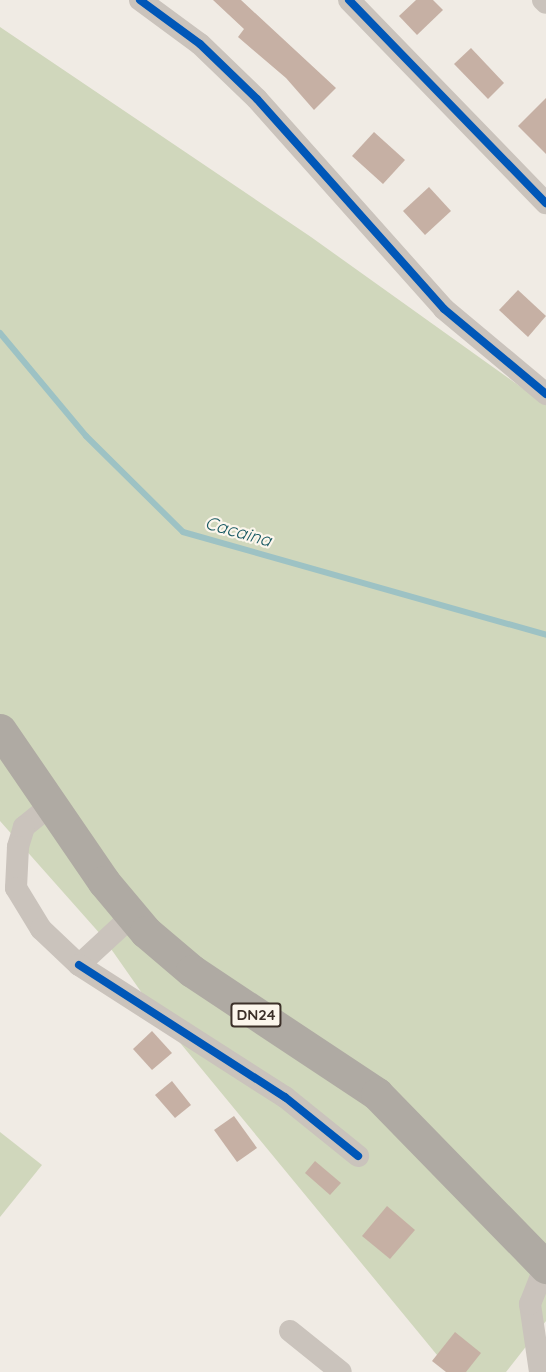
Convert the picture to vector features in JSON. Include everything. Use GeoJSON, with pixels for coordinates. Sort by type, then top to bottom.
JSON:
{"type":"FeatureCollection","features":[{"type":"Feature","properties":{"kind":"highway","name":"DN24"},"geometry":{"type":"LineString","coordinates":[[0,730],[51,805],[132,916],[192,971],[391,1106],[546,1266]]}},
{"type":"Feature","properties":{"kind":"street"},"geometry":{"type":"LineString","coordinates":[[140,0],[201,44],[241,83],[444,309],[546,394]]}},
{"type":"Feature","properties":{"kind":"street"},"geometry":{"type":"LineString","coordinates":[[349,0],[546,203]]}},
{"type":"Feature","properties":{"kind":"street"},"geometry":{"type":"LineString","coordinates":[[51,805],[24,826],[8,894],[56,947],[285,1097],[358,1156]]}},
{"type":"Feature","properties":{"kind":"street"},"geometry":{"type":"LineString","coordinates":[[79,964],[132,916]]}},
{"type":"Feature","properties":{"kind":"street"},"geometry":{"type":"LineString","coordinates":[[540,1372],[530,1304],[546,1266]]}},
{"type":"Feature","properties":{"kind":"street"},"geometry":{"type":"LineString","coordinates":[[290,1331],[341,1372]]}},
{"type":"Feature","properties":{"kind":"green space"},"geometry":{"type":"Polygon","coordinates":[[[0,27],[311,237],[546,405],[546,1321],[506,1372],[451,1372],[158,1016],[102,936],[0,821],[0,27]]]}},
{"type":"Feature","properties":{"kind":"green space"},"geometry":{"type":"Polygon","coordinates":[[[0,1132],[42,1165],[0,1217],[0,1132]]]}},
{"type":"Feature","properties":{"kind":"building"},"geometry":{"type":"Polygon","coordinates":[[[213,0],[241,0],[336,88],[314,110],[286,78],[238,37],[244,29],[213,0]]]}},
{"type":"Feature","properties":{"kind":"building"},"geometry":{"type":"Polygon","coordinates":[[[416,0],[433,0],[443,10],[417,35],[399,16],[416,0]]]}},
{"type":"Feature","properties":{"kind":"building"},"geometry":{"type":"Polygon","coordinates":[[[471,48],[504,83],[488,99],[454,64],[471,48]]]}},
{"type":"Feature","properties":{"kind":"building"},"geometry":{"type":"Polygon","coordinates":[[[546,98],[546,154],[518,126],[546,98]]]}},
{"type":"Feature","properties":{"kind":"building"},"geometry":{"type":"Polygon","coordinates":[[[374,132],[405,160],[383,184],[352,156],[374,132]]]}},
{"type":"Feature","properties":{"kind":"building"},"geometry":{"type":"Polygon","coordinates":[[[429,187],[451,211],[425,235],[403,211],[429,187]]]}},
{"type":"Feature","properties":{"kind":"building"},"geometry":{"type":"Polygon","coordinates":[[[518,290],[546,316],[528,337],[499,310],[518,290]]]}},
{"type":"Feature","properties":{"kind":"building"},"geometry":{"type":"Polygon","coordinates":[[[152,1031],[172,1053],[152,1070],[133,1049],[152,1031]]]}},
{"type":"Feature","properties":{"kind":"building"},"geometry":{"type":"Polygon","coordinates":[[[172,1081],[191,1105],[175,1118],[155,1095],[172,1081]]]}},
{"type":"Feature","properties":{"kind":"building"},"geometry":{"type":"Polygon","coordinates":[[[234,1116],[257,1148],[237,1162],[214,1130],[234,1116]]]}},
{"type":"Feature","properties":{"kind":"building"},"geometry":{"type":"Polygon","coordinates":[[[315,1161],[341,1183],[330,1195],[305,1173],[315,1161]]]}},
{"type":"Feature","properties":{"kind":"building"},"geometry":{"type":"Polygon","coordinates":[[[387,1206],[415,1230],[390,1259],[362,1236],[387,1206]]]}},
{"type":"Feature","properties":{"kind":"building"},"geometry":{"type":"Polygon","coordinates":[[[455,1332],[481,1353],[466,1372],[446,1372],[432,1361],[455,1332]]]}},
{"type":"Feature","properties":{"kind":"waterway","name":"Cacaina"},"geometry":{"type":"LineString","coordinates":[[0,333],[86,436],[183,532],[546,635]]}},
{"type":"Feature","properties":{"kind":"cycle path"},"geometry":{"type":"LineString","coordinates":[[140,0],[200,44],[257,99],[444,309],[546,394]]}},
{"type":"Feature","properties":{"kind":"cycle path"},"geometry":{"type":"LineString","coordinates":[[349,0],[546,203]]}},
{"type":"Feature","properties":{"kind":"cycle path"},"geometry":{"type":"LineString","coordinates":[[79,965],[285,1097],[358,1156]]}}]}
